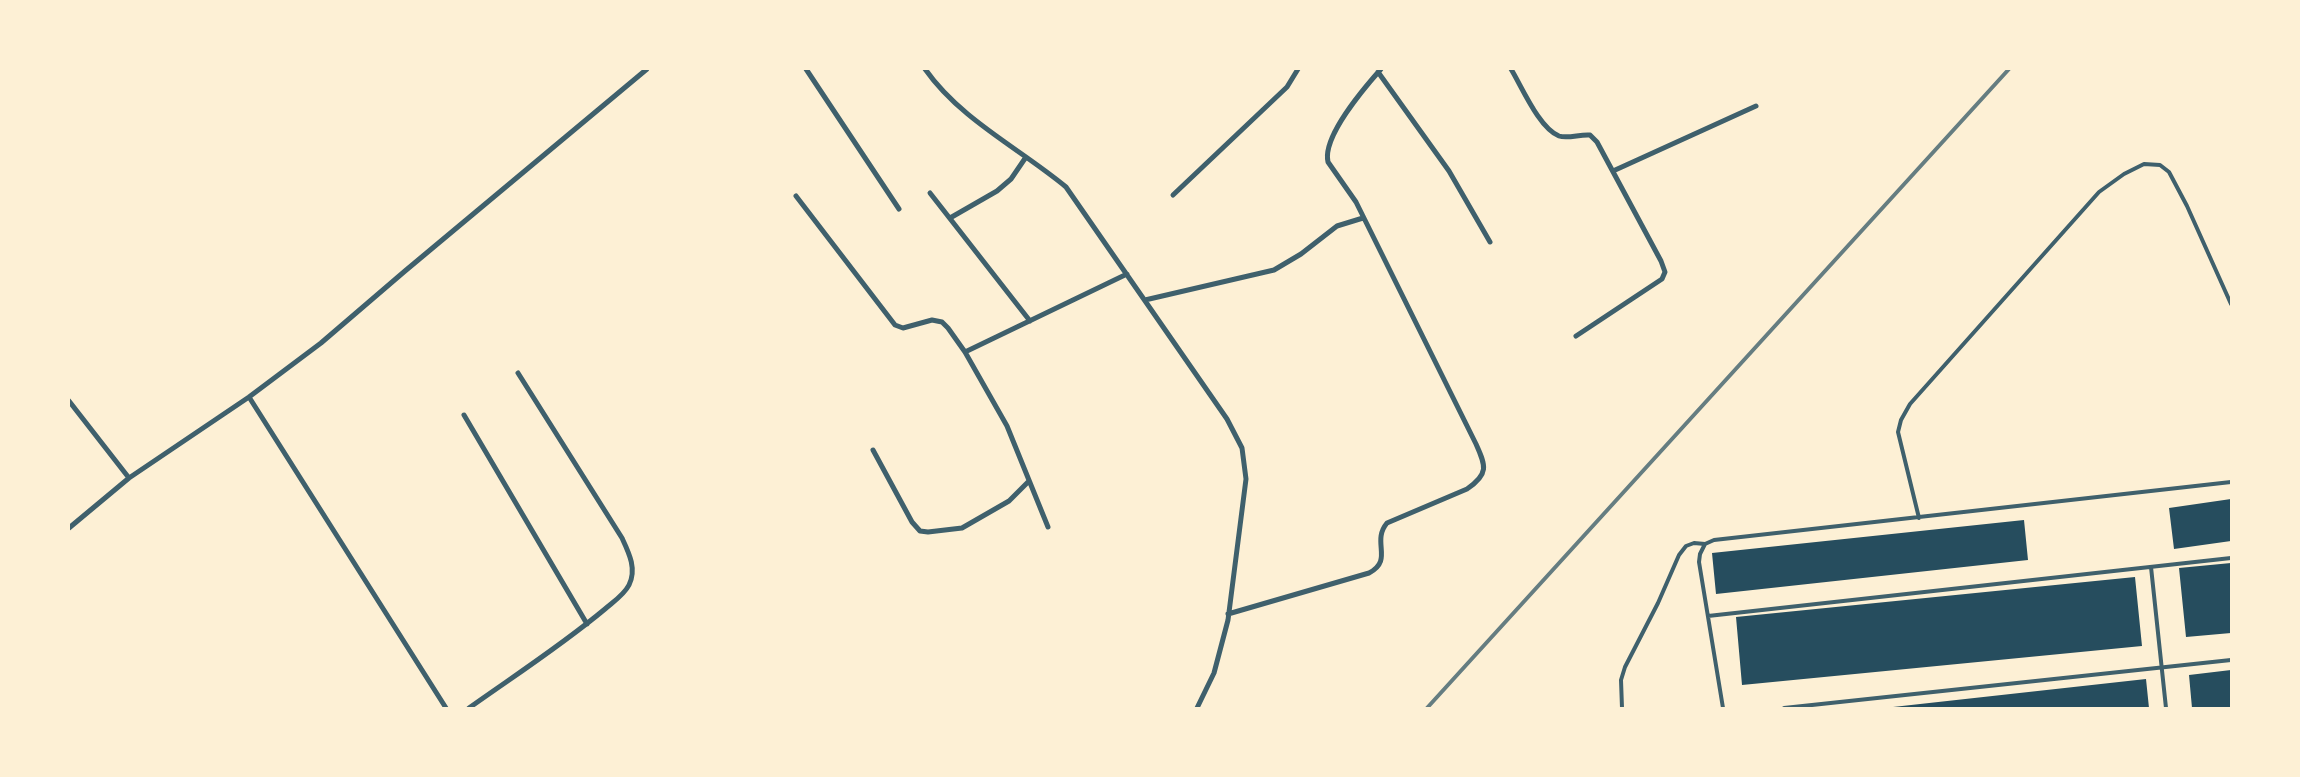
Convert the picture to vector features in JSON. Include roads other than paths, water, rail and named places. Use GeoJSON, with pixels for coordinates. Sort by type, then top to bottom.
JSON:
{"type":"FeatureCollection","features":[{"type":"Feature","properties":{"kind":"street"},"geometry":{"type":"LineString","coordinates":[[69,528],[129,478],[249,397],[321,343],[647,69]]}},
{"type":"Feature","properties":{"kind":"street"},"geometry":{"type":"LineString","coordinates":[[806,69],[899,209]]}},
{"type":"Feature","properties":{"kind":"street"},"geometry":{"type":"LineString","coordinates":[[925,69],[936,83],[967,113],[1041,166],[1066,187],[1228,419],[1242,448],[1246,479],[1228,614],[1214,673],[1197,708]]}},
{"type":"Feature","properties":{"kind":"street"},"geometry":{"type":"LineString","coordinates":[[1173,195],[1287,87],[1298,69]]}},
{"type":"Feature","properties":{"kind":"street"},"geometry":{"type":"LineString","coordinates":[[1511,69],[1540,119],[1550,130],[1560,136],[1590,135],[1597,142],[1661,261],[1665,272],[1662,279],[1576,336]]}},
{"type":"Feature","properties":{"kind":"street"},"geometry":{"type":"LineString","coordinates":[[1228,614],[1369,573],[1379,568],[1382,560],[1380,537],[1382,529],[1387,523],[1467,489],[1479,481],[1484,473],[1485,463],[1356,202],[1332,170],[1326,155],[1338,128],[1364,88],[1380,70],[1449,171],[1490,242]]}},
{"type":"Feature","properties":{"kind":"street"},"geometry":{"type":"LineString","coordinates":[[1612,171],[1756,106]]}},
{"type":"Feature","properties":{"kind":"street"},"geometry":{"type":"LineString","coordinates":[[950,218],[997,191],[1011,179],[1026,157]]}},
{"type":"Feature","properties":{"kind":"street"},"geometry":{"type":"LineString","coordinates":[[930,193],[1030,321]]}},
{"type":"Feature","properties":{"kind":"street"},"geometry":{"type":"LineString","coordinates":[[796,196],[895,325],[903,328],[932,320],[942,322],[965,352],[1007,426],[1048,527]]}},
{"type":"Feature","properties":{"kind":"street"},"geometry":{"type":"LineString","coordinates":[[1145,300],[1274,270],[1301,254],[1337,226],[1363,218]]}},
{"type":"Feature","properties":{"kind":"street"},"geometry":{"type":"LineString","coordinates":[[965,352],[1127,274]]}},
{"type":"Feature","properties":{"kind":"street"},"geometry":{"type":"LineString","coordinates":[[469,708],[587,624],[623,594],[629,585],[632,572],[630,555],[518,373]]}},
{"type":"Feature","properties":{"kind":"street"},"geometry":{"type":"LineString","coordinates":[[249,397],[446,708]]}},
{"type":"Feature","properties":{"kind":"street"},"geometry":{"type":"LineString","coordinates":[[69,401],[129,478]]}},
{"type":"Feature","properties":{"kind":"street"},"geometry":{"type":"LineString","coordinates":[[464,415],[587,624]]}},
{"type":"Feature","properties":{"kind":"street"},"geometry":{"type":"LineString","coordinates":[[873,450],[912,522],[920,530],[928,532],[962,528],[1009,501],[1029,481]]}},
{"type":"Feature","properties":{"kind":"lane"},"geometry":{"type":"LineString","coordinates":[[1919,518],[1898,432],[1901,420],[1910,404],[2099,192],[2124,174],[2144,164],[2160,165],[2169,172],[2187,206],[2231,304]]}},
{"type":"Feature","properties":{"kind":"lane"},"geometry":{"type":"LineString","coordinates":[[1622,708],[1621,685],[1625,667],[1658,604],[1679,555],[1686,546],[1694,543],[1704,544],[1714,540],[2231,482]]}},
{"type":"Feature","properties":{"kind":"lane"},"geometry":{"type":"LineString","coordinates":[[1704,544],[1699,562],[1723,708]]}},
{"type":"Feature","properties":{"kind":"lane"},"geometry":{"type":"LineString","coordinates":[[1708,616],[2231,558]]}},
{"type":"Feature","properties":{"kind":"lane"},"geometry":{"type":"LineString","coordinates":[[2151,567],[2166,708]]}},
{"type":"Feature","properties":{"kind":"lane"},"geometry":{"type":"LineString","coordinates":[[1784,708],[2231,660]]}},
{"type":"Feature","properties":{"kind":"railway"},"geometry":{"type":"LineString","coordinates":[[1427,708],[2009,69]]}}]}
